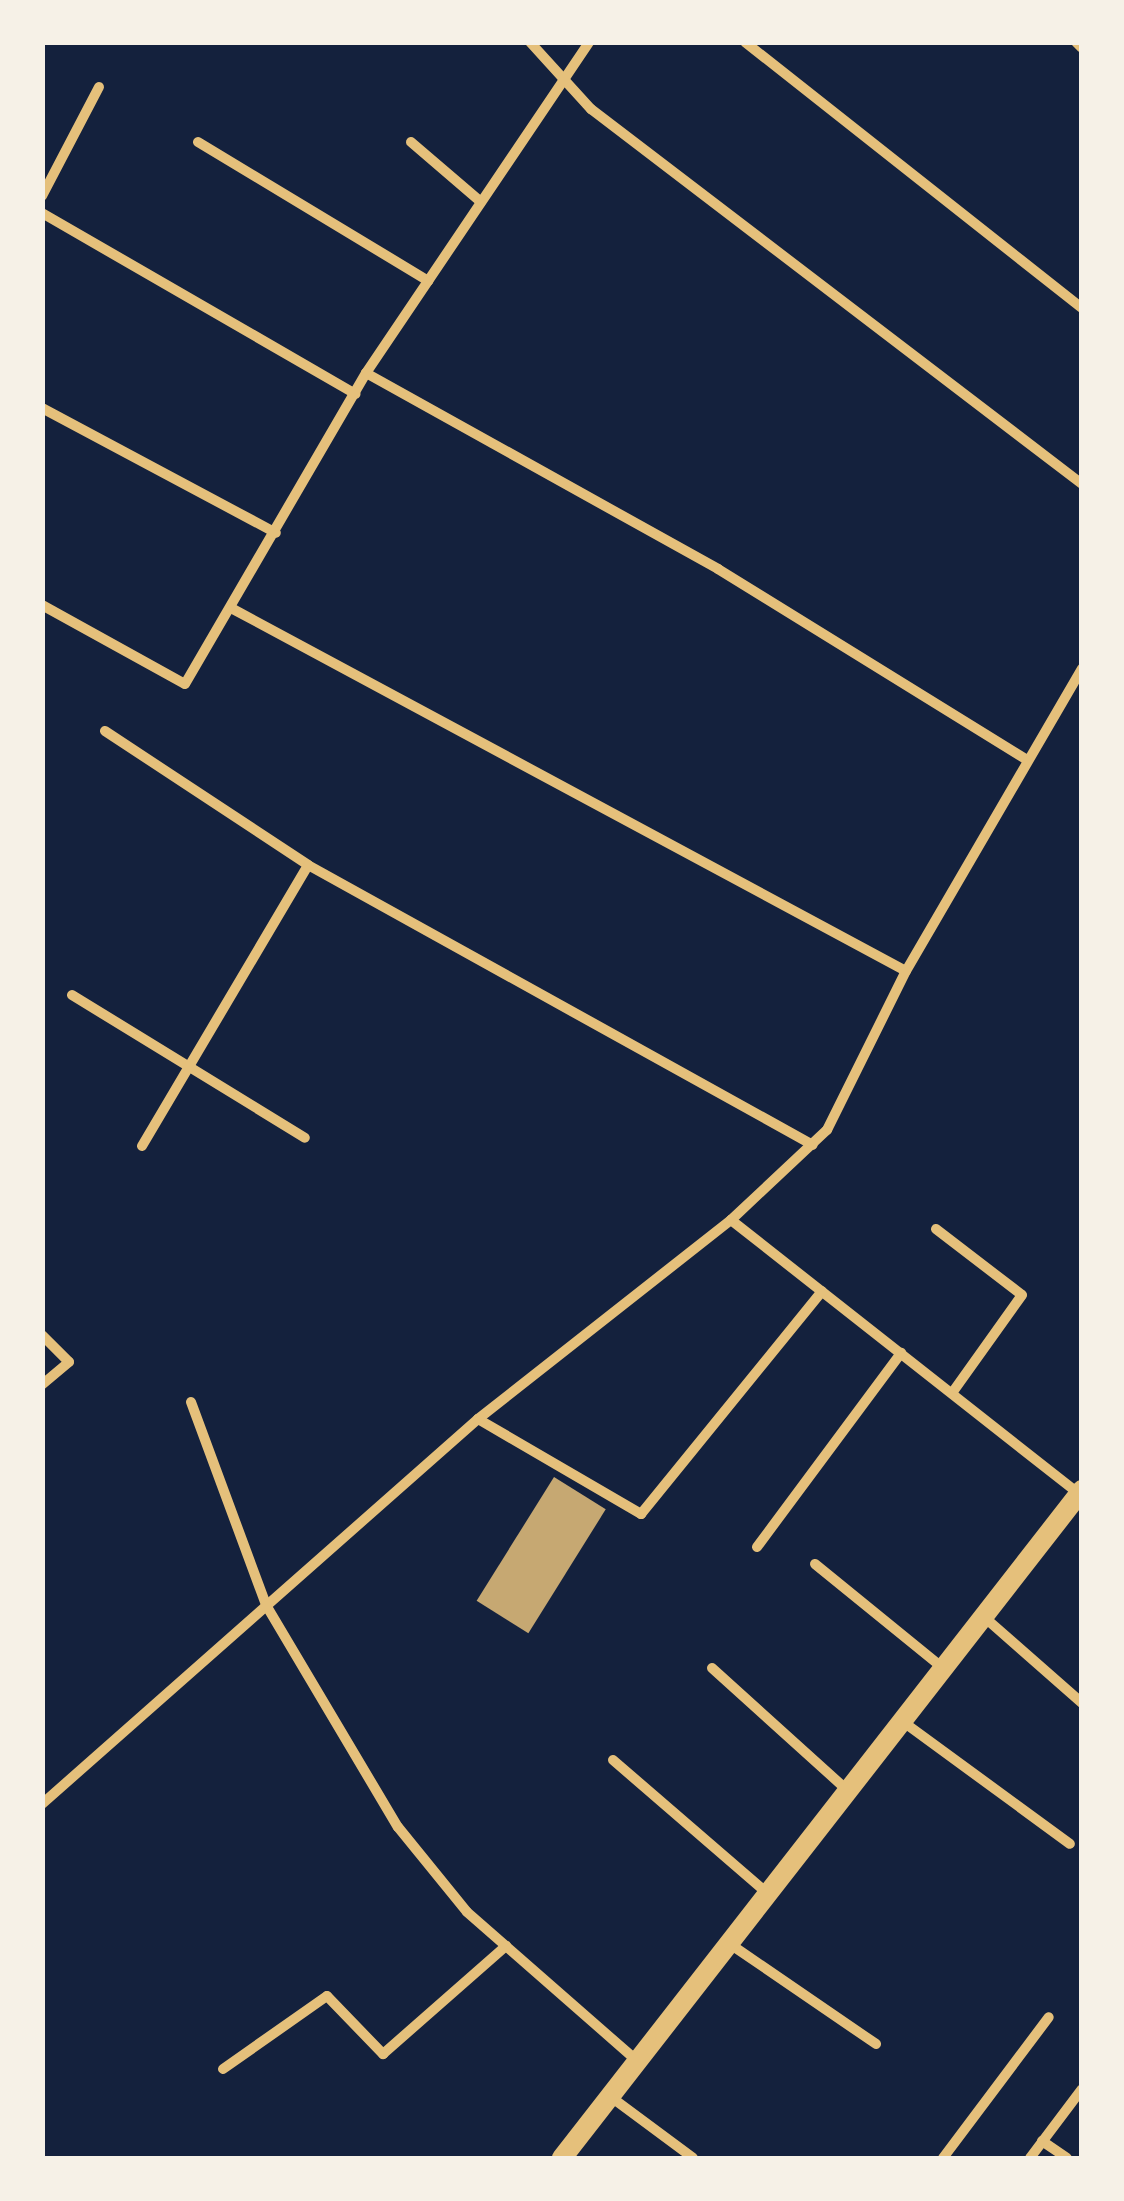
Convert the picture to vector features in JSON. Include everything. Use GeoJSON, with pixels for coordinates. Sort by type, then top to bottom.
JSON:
{"type":"FeatureCollection","features":[{"type":"Feature","properties":{"kind":"main road"},"geometry":{"type":"LineString","coordinates":[[562,2158],[1081,1493]]}},
{"type":"Feature","properties":{"kind":"street"},"geometry":{"type":"LineString","coordinates":[[530,42],[562,81],[1082,484]]}},
{"type":"Feature","properties":{"kind":"street"},"geometry":{"type":"LineString","coordinates":[[42,605],[185,684],[366,372],[589,42]]}},
{"type":"Feature","properties":{"kind":"street"},"geometry":{"type":"LineString","coordinates":[[745,42],[1082,308]]}},
{"type":"Feature","properties":{"kind":"street"},"geometry":{"type":"LineString","coordinates":[[1076,42],[1082,48]]}},
{"type":"Feature","properties":{"kind":"street"},"geometry":{"type":"LineString","coordinates":[[42,196],[99,88]]}},
{"type":"Feature","properties":{"kind":"street"},"geometry":{"type":"LineString","coordinates":[[198,142],[428,281]]}},
{"type":"Feature","properties":{"kind":"street"},"geometry":{"type":"LineString","coordinates":[[410,142],[480,202]]}},
{"type":"Feature","properties":{"kind":"street"},"geometry":{"type":"LineString","coordinates":[[42,213],[355,394]]}},
{"type":"Feature","properties":{"kind":"street"},"geometry":{"type":"LineString","coordinates":[[366,372],[718,570],[1026,759]]}},
{"type":"Feature","properties":{"kind":"street"},"geometry":{"type":"LineString","coordinates":[[42,408],[276,533]]}},
{"type":"Feature","properties":{"kind":"street"},"geometry":{"type":"LineString","coordinates":[[231,608],[906,971]]}},
{"type":"Feature","properties":{"kind":"street"},"geometry":{"type":"LineString","coordinates":[[42,1804],[478,1419],[731,1220],[813,1144],[906,971],[1082,668]]}},
{"type":"Feature","properties":{"kind":"street"},"geometry":{"type":"LineString","coordinates":[[105,731],[308,866],[813,1144]]}},
{"type":"Feature","properties":{"kind":"street"},"geometry":{"type":"LineString","coordinates":[[142,1146],[308,866]]}},
{"type":"Feature","properties":{"kind":"street"},"geometry":{"type":"LineString","coordinates":[[72,995],[304,1138]]}},
{"type":"Feature","properties":{"kind":"street"},"geometry":{"type":"LineString","coordinates":[[731,1220],[1081,1493]]}},
{"type":"Feature","properties":{"kind":"street"},"geometry":{"type":"LineString","coordinates":[[936,1230],[1022,1295],[952,1394]]}},
{"type":"Feature","properties":{"kind":"street"},"geometry":{"type":"LineString","coordinates":[[478,1419],[642,1514],[822,1291]]}},
{"type":"Feature","properties":{"kind":"street"},"geometry":{"type":"LineString","coordinates":[[42,1335],[69,1362],[42,1385]]}},
{"type":"Feature","properties":{"kind":"street"},"geometry":{"type":"LineString","coordinates":[[757,1547],[901,1353]]}},
{"type":"Feature","properties":{"kind":"street"},"geometry":{"type":"LineString","coordinates":[[191,1402],[266,1605],[398,1827],[506,1946],[638,2062]]}},
{"type":"Feature","properties":{"kind":"street"},"geometry":{"type":"LineString","coordinates":[[815,1564],[943,1668]]}},
{"type":"Feature","properties":{"kind":"street"},"geometry":{"type":"LineString","coordinates":[[983,1616],[1082,1703]]}},
{"type":"Feature","properties":{"kind":"street"},"geometry":{"type":"LineString","coordinates":[[712,1668],[848,1790]]}},
{"type":"Feature","properties":{"kind":"street"},"geometry":{"type":"LineString","coordinates":[[902,1721],[1070,1844]]}},
{"type":"Feature","properties":{"kind":"street"},"geometry":{"type":"LineString","coordinates":[[613,1760],[768,1894]]}},
{"type":"Feature","properties":{"kind":"street"},"geometry":{"type":"LineString","coordinates":[[730,1944],[876,2044]]}},
{"type":"Feature","properties":{"kind":"street"},"geometry":{"type":"LineString","coordinates":[[223,2069],[327,1996],[384,2054],[506,1946]]}},
{"type":"Feature","properties":{"kind":"street"},"geometry":{"type":"LineString","coordinates":[[943,2158],[1049,2017]]}},
{"type":"Feature","properties":{"kind":"street"},"geometry":{"type":"LineString","coordinates":[[1030,2158],[1082,2089]]}},
{"type":"Feature","properties":{"kind":"street"},"geometry":{"type":"LineString","coordinates":[[610,2096],[693,2158]]}},
{"type":"Feature","properties":{"kind":"street"},"geometry":{"type":"LineString","coordinates":[[1042,2142],[1066,2158]]}},
{"type":"Feature","properties":{"kind":"building"},"geometry":{"type":"Polygon","coordinates":[[[554,1477],[606,1509],[528,1633],[477,1601],[554,1477]]]}}]}
